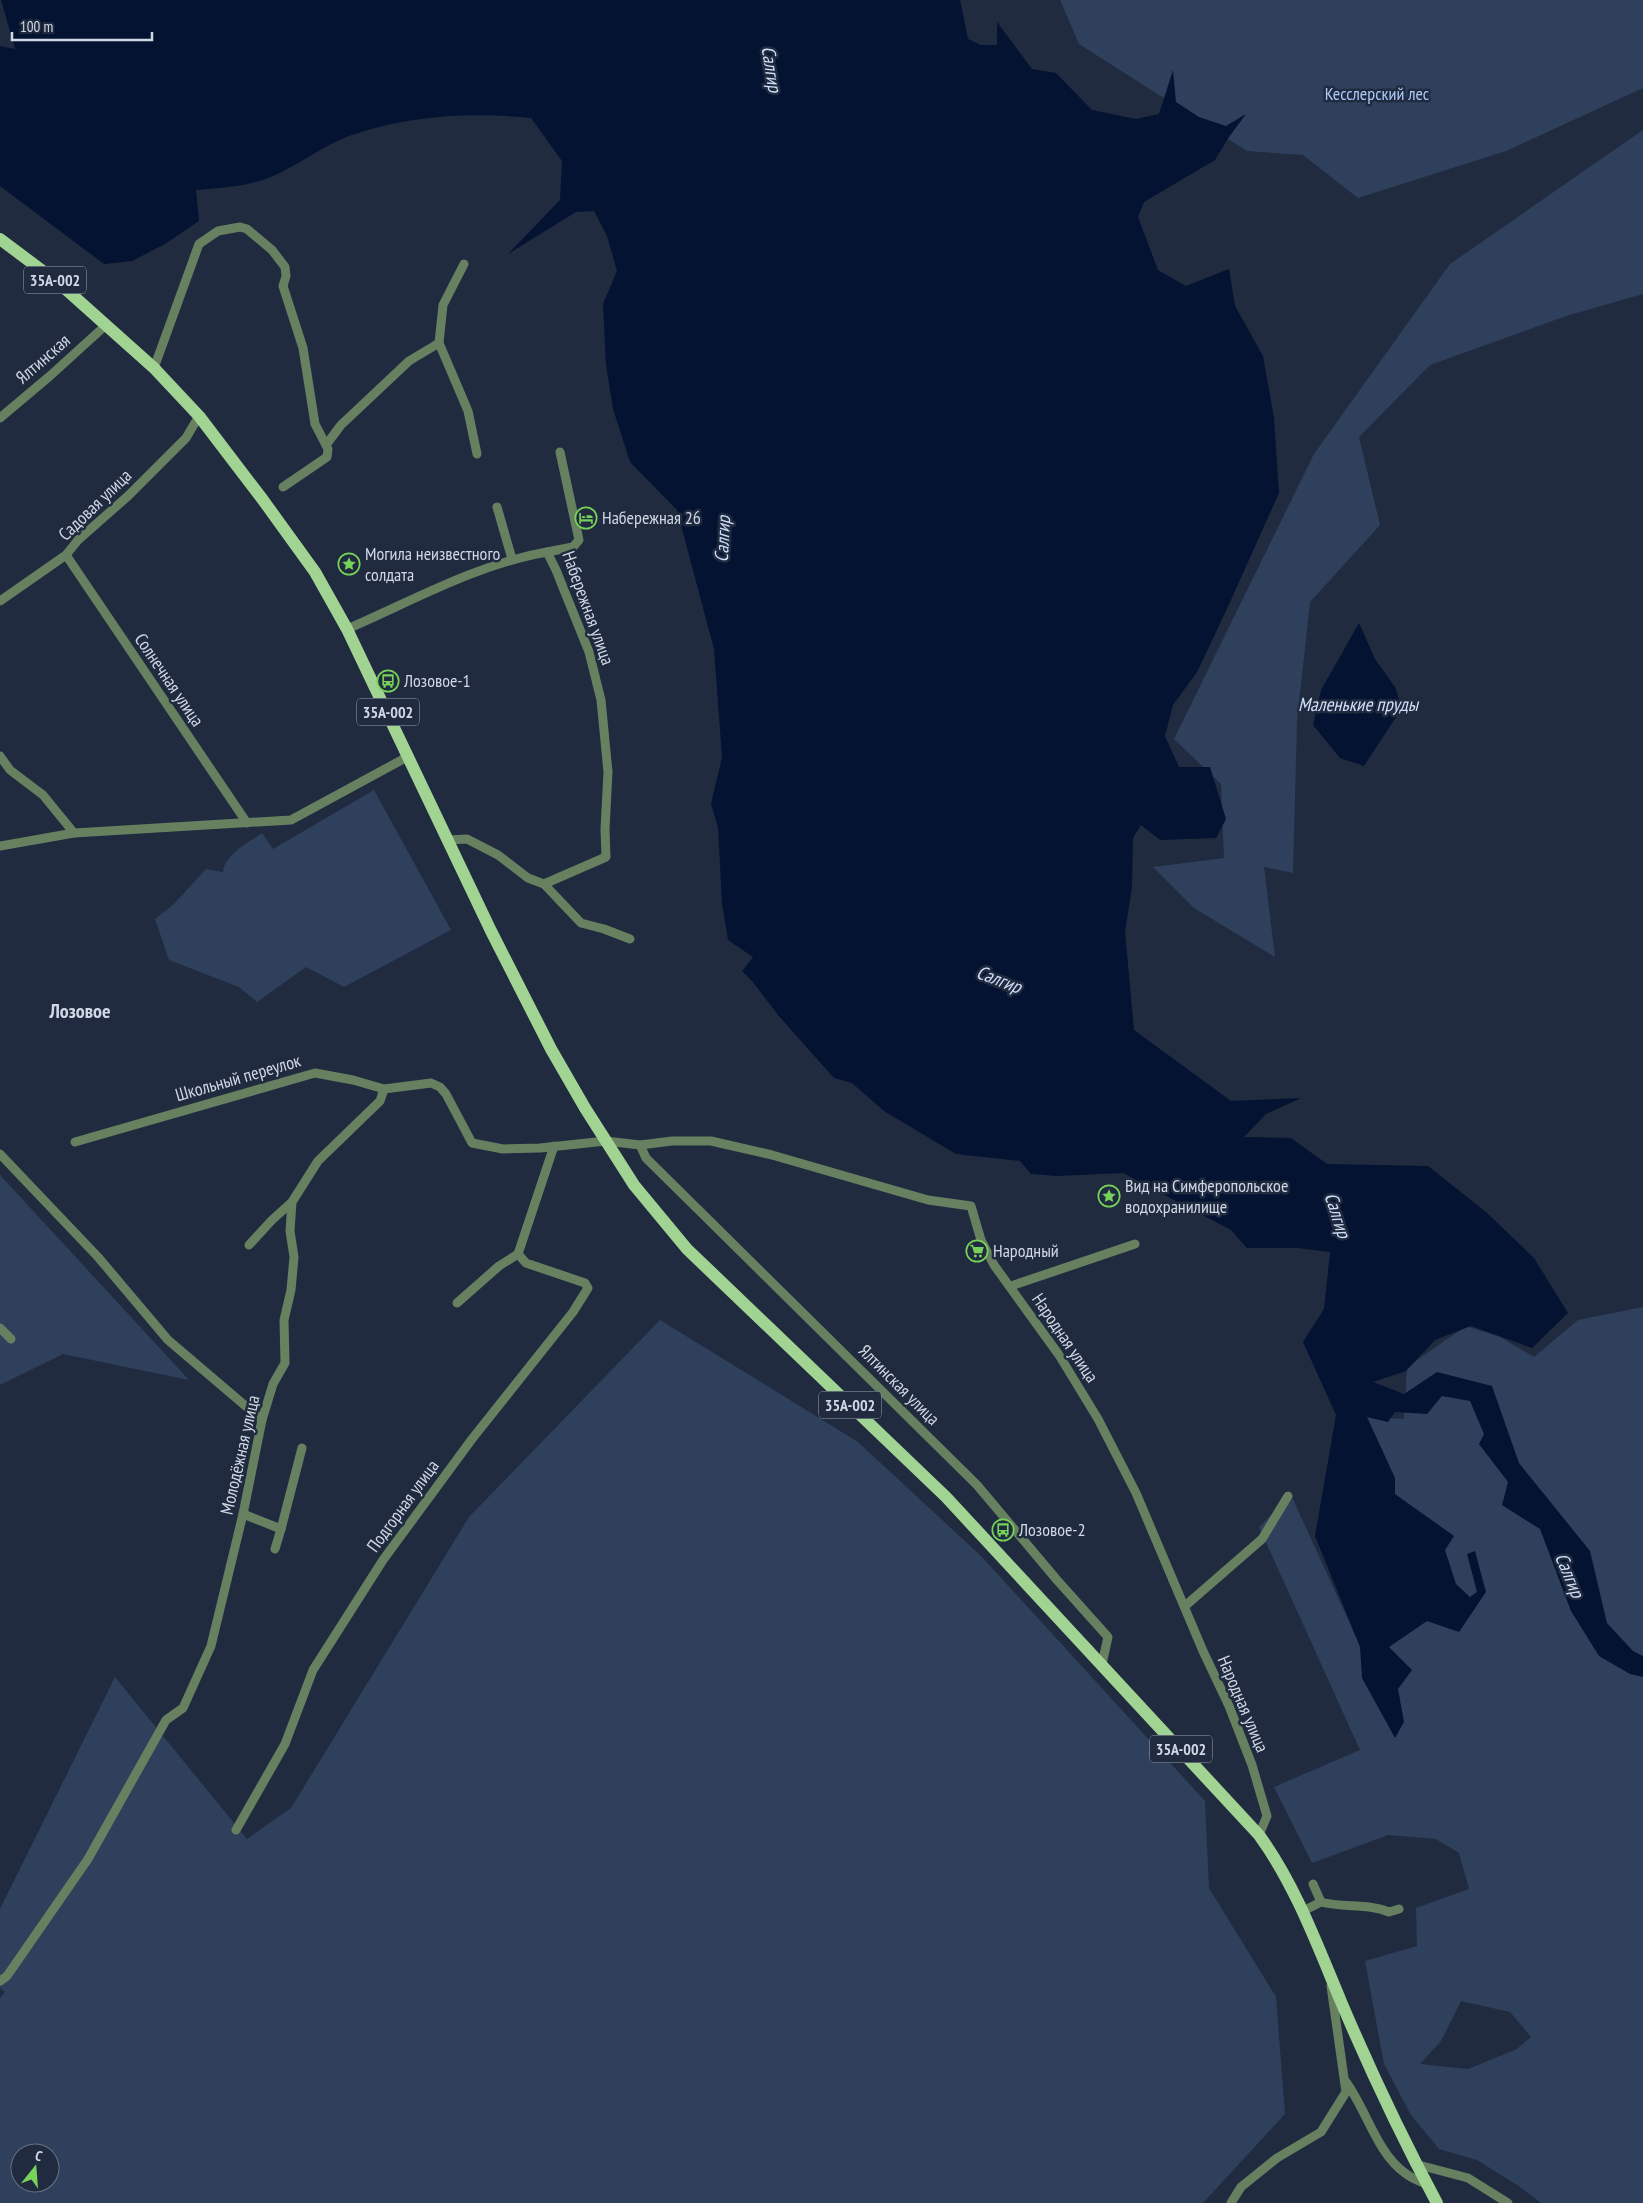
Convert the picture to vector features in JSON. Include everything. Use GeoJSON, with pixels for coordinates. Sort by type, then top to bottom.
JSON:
{"type":"FeatureCollection","features":[{"type":"Feature","properties":{"kind":"main road","name":"35А-002"},"geometry":{"type":"LineString","coordinates":[[0,239],[60,284],[154,368],[199,416],[315,572],[347,629],[409,756],[447,840],[551,1049],[634,1186],[687,1249],[946,1497],[1259,1835],[1274,1855],[1303,1911],[1382,2097],[1415,2164],[1437,2203]]}},
{"type":"Feature","properties":{"kind":"street"},"geometry":{"type":"LineString","coordinates":[[154,368],[199,244],[218,231],[240,227],[247,229],[272,250],[284,267],[286,276],[283,286],[303,348],[316,424],[328,449],[327,457],[284,487]]}},
{"type":"Feature","properties":{"kind":"street"},"geometry":{"type":"LineString","coordinates":[[464,264],[443,305],[439,343],[468,411],[477,454]]}},
{"type":"Feature","properties":{"kind":"street","name":"Ялтинская"},"geometry":{"type":"LineString","coordinates":[[0,418],[106,325]]}},
{"type":"Feature","properties":{"kind":"street"},"geometry":{"type":"LineString","coordinates":[[326,445],[341,425],[409,361],[439,343]]}},
{"type":"Feature","properties":{"kind":"street","name":"Садовая улица"},"geometry":{"type":"LineString","coordinates":[[0,601],[66,555],[78,540],[128,496],[186,438],[199,416]]}},
{"type":"Feature","properties":{"kind":"street","name":"Набережная улица"},"geometry":{"type":"LineString","coordinates":[[544,884],[606,857],[605,829],[608,772],[601,700],[589,652],[547,552],[573,547],[579,540],[560,452]]}},
{"type":"Feature","properties":{"kind":"street"},"geometry":{"type":"LineString","coordinates":[[497,507],[512,559]]}},
{"type":"Feature","properties":{"kind":"street"},"geometry":{"type":"LineString","coordinates":[[347,629],[443,586],[512,559],[547,552]]}},
{"type":"Feature","properties":{"kind":"street","name":"Солнечная улица"},"geometry":{"type":"LineString","coordinates":[[66,555],[247,823]]}},
{"type":"Feature","properties":{"kind":"street"},"geometry":{"type":"LineString","coordinates":[[0,756],[10,770],[44,795],[74,833]]}},
{"type":"Feature","properties":{"kind":"street"},"geometry":{"type":"LineString","coordinates":[[0,846],[74,833],[291,820],[409,756]]}},
{"type":"Feature","properties":{"kind":"street"},"geometry":{"type":"LineString","coordinates":[[447,840],[467,838],[498,855],[528,878],[544,884],[581,923],[604,928],[630,939]]}},
{"type":"Feature","properties":{"kind":"street","name":"Школьный переулок"},"geometry":{"type":"LineString","coordinates":[[75,1142],[315,1073],[352,1080],[384,1089],[431,1083],[440,1087]]}},
{"type":"Feature","properties":{"kind":"street","name":"Народная улица"},"geometry":{"type":"LineString","coordinates":[[440,1087],[446,1094],[472,1143],[502,1149],[606,1141],[640,1145],[672,1141],[711,1141],[772,1155],[928,1200],[971,1206],[980,1240],[994,1265],[1059,1355],[1098,1419],[1136,1493],[1229,1706],[1252,1765],[1267,1816],[1259,1835]]}},
{"type":"Feature","properties":{"kind":"street","name":"Молодёжная улица"},"geometry":{"type":"LineString","coordinates":[[0,1982],[7,1976],[88,1859],[166,1720],[183,1708],[211,1646],[243,1514],[262,1420],[272,1384],[285,1364],[284,1320],[291,1290],[294,1257],[290,1231],[292,1202],[318,1161],[380,1101],[384,1089]]}},
{"type":"Feature","properties":{"kind":"street","name":"Ялтинская улица"},"geometry":{"type":"LineString","coordinates":[[640,1145],[646,1158],[978,1486],[1108,1637],[1102,1664]]}},
{"type":"Feature","properties":{"kind":"street"},"geometry":{"type":"LineString","coordinates":[[457,1303],[499,1266],[518,1254],[554,1146]]}},
{"type":"Feature","properties":{"kind":"street"},"geometry":{"type":"LineString","coordinates":[[0,1154],[98,1257],[168,1340],[262,1420]]}},
{"type":"Feature","properties":{"kind":"street"},"geometry":{"type":"LineString","coordinates":[[249,1245],[292,1202]]}},
{"type":"Feature","properties":{"kind":"street"},"geometry":{"type":"LineString","coordinates":[[1011,1286],[1135,1244]]}},
{"type":"Feature","properties":{"kind":"street","name":"Подгорная улица"},"geometry":{"type":"LineString","coordinates":[[236,1830],[285,1744],[313,1670],[383,1560],[472,1438],[573,1312],[588,1288],[584,1283],[570,1277],[526,1263],[518,1254]]}},
{"type":"Feature","properties":{"kind":"street"},"geometry":{"type":"LineString","coordinates":[[0,1328],[11,1339]]}},
{"type":"Feature","properties":{"kind":"street"},"geometry":{"type":"LineString","coordinates":[[275,1549],[302,1448]]}},
{"type":"Feature","properties":{"kind":"street"},"geometry":{"type":"LineString","coordinates":[[1184,1606],[1262,1539],[1288,1496]]}},
{"type":"Feature","properties":{"kind":"street"},"geometry":{"type":"LineString","coordinates":[[243,1514],[281,1528]]}},
{"type":"Feature","properties":{"kind":"street"},"geometry":{"type":"LineString","coordinates":[[1313,1884],[1321,1902]]}},
{"type":"Feature","properties":{"kind":"street"},"geometry":{"type":"LineString","coordinates":[[1303,1911],[1321,1902],[1334,1906],[1379,1908],[1390,1912],[1399,1909]]}},
{"type":"Feature","properties":{"kind":"street"},"geometry":{"type":"LineString","coordinates":[[1231,2203],[1241,2187],[1277,2158],[1321,2132],[1346,2092],[1329,1974]]}},
{"type":"Feature","properties":{"kind":"street"},"geometry":{"type":"LineString","coordinates":[[1344,2080],[1358,2098],[1383,2150],[1392,2162],[1406,2174],[1426,2184]]}},
{"type":"Feature","properties":{"kind":"street"},"geometry":{"type":"LineString","coordinates":[[1415,2164],[1468,2178],[1508,2203]]}},
{"type":"Feature","properties":{"kind":"green space","name":"Кесслерский лес"},"geometry":{"type":"Polygon","coordinates":[[[1060,0],[1643,0],[1643,88],[1506,151],[1358,198],[1303,155],[1247,151],[1079,44],[1060,0]]]}},
{"type":"Feature","properties":{"kind":"green space"},"geometry":{"type":"Polygon","coordinates":[[[1643,130],[1643,294],[1566,316],[1430,365],[1359,437],[1380,525],[1310,602],[1297,721],[1293,873],[1264,867],[1275,957],[1194,908],[1153,867],[1224,858],[1221,784],[1174,739],[1314,454],[1450,264],[1643,130]]]}},
{"type":"Feature","properties":{"kind":"green space"},"geometry":{"type":"Polygon","coordinates":[[[374,790],[451,930],[344,987],[306,967],[257,1002],[239,987],[169,960],[155,919],[174,904],[206,869],[223,872],[233,854],[262,833],[273,849],[374,790]]]}},
{"type":"Feature","properties":{"kind":"green space"},"geometry":{"type":"Polygon","coordinates":[[[0,1175],[189,1380],[63,1354],[0,1385],[0,1175]]]}},
{"type":"Feature","properties":{"kind":"green space"},"geometry":{"type":"Polygon","coordinates":[[[1643,1307],[1643,2203],[1541,2203],[1520,2187],[1477,2160],[1439,2149],[1411,2115],[1384,2064],[1365,1961],[1417,1946],[1416,1908],[1469,1889],[1459,1853],[1436,1839],[1388,1835],[1312,1863],[1274,1787],[1360,1750],[1259,1527],[1291,1495],[1356,1637],[1358,1416],[1404,1419],[1407,1367],[1466,1326],[1500,1337],[1534,1357],[1578,1320],[1643,1307]],[[1461,2001],[1441,2041],[1420,2064],[1468,2069],[1517,2049],[1531,2037],[1510,2012],[1461,2001]]]}},
{"type":"Feature","properties":{"kind":"green space"},"geometry":{"type":"Polygon","coordinates":[[[660,1320],[858,1442],[981,1556],[1205,1801],[1209,1888],[1276,1997],[1285,2114],[1203,2203],[0,2203],[0,1998],[5,1992],[0,1988],[0,1909],[115,1677],[247,1839],[291,1808],[469,1517],[660,1320]]]}},
{"type":"Feature","properties":{"kind":"water","name":"Салгир"},"geometry":{"type":"Polygon","coordinates":[[[1,0],[960,0],[968,39],[981,45],[997,45],[997,22],[1032,69],[1056,73],[1092,110],[1136,119],[1159,114],[1173,70],[1176,102],[1199,117],[1226,126],[1246,114],[1215,160],[1144,202],[1138,217],[1158,270],[1186,286],[1229,269],[1235,306],[1263,356],[1274,418],[1279,493],[1197,672],[1173,705],[1165,736],[1179,767],[1210,767],[1226,819],[1216,838],[1160,840],[1141,825],[1133,838],[1132,887],[1125,932],[1134,1030],[1231,1101],[1301,1098],[1266,1114],[1244,1137],[1291,1138],[1327,1164],[1428,1166],[1486,1212],[1534,1258],[1568,1313],[1532,1348],[1471,1326],[1435,1340],[1406,1371],[1373,1382],[1404,1394],[1437,1372],[1492,1386],[1519,1463],[1590,1551],[1607,1623],[1633,1651],[1643,1656],[1643,1677],[1630,1674],[1599,1656],[1571,1611],[1540,1529],[1502,1505],[1508,1482],[1479,1444],[1484,1434],[1470,1401],[1442,1396],[1427,1414],[1395,1412],[1388,1422],[1367,1417],[1395,1478],[1395,1494],[1454,1536],[1445,1550],[1456,1584],[1470,1597],[1477,1592],[1467,1554],[1475,1551],[1486,1592],[1459,1632],[1427,1621],[1389,1647],[1412,1670],[1398,1689],[1404,1722],[1395,1738],[1362,1678],[1360,1647],[1315,1536],[1336,1415],[1303,1342],[1324,1309],[1330,1252],[1298,1248],[1247,1248],[1231,1230],[1123,1173],[1057,1176],[1031,1174],[1020,1161],[956,1154],[884,1111],[852,1083],[834,1078],[742,971],[753,957],[728,940],[722,904],[718,827],[711,804],[722,757],[714,649],[677,510],[630,462],[613,409],[606,365],[603,304],[617,271],[607,236],[594,211],[576,212],[508,254],[560,200],[562,161],[531,118],[464,115],[420,119],[376,128],[343,138],[286,170],[263,180],[238,186],[196,190],[199,221],[165,244],[132,261],[104,264],[0,186],[0,46],[15,49],[1,0]]]}},
{"type":"Feature","properties":{"kind":"water","name":"Маленькие пруды"},"geometry":{"type":"Polygon","coordinates":[[[1359,623],[1375,659],[1395,687],[1402,708],[1364,766],[1340,758],[1313,725],[1321,690],[1359,623]]]}},
{"type":"Feature","properties":{"kind":"place","name":"Набережная 26"},"geometry":{"type":"Point","coordinates":[586,518]}},
{"type":"Feature","properties":{"kind":"place","name":"Могила неизвестного солдата"},"geometry":{"type":"Point","coordinates":[349,564]}},
{"type":"Feature","properties":{"kind":"place","name":"Лозовое-1"},"geometry":{"type":"Point","coordinates":[388,681]}},
{"type":"Feature","properties":{"kind":"place","name":"Вид на Симферопольское водохранилище"},"geometry":{"type":"Point","coordinates":[1109,1196]}},
{"type":"Feature","properties":{"kind":"place","name":"Народный"},"geometry":{"type":"Point","coordinates":[977,1251]}},
{"type":"Feature","properties":{"kind":"place","name":"Лозовое-2"},"geometry":{"type":"Point","coordinates":[1003,1530]}},
{"type":"Feature","properties":{"kind":"district","name":"Лозовое"},"geometry":{"type":"Point","coordinates":[80,1011]}}]}
